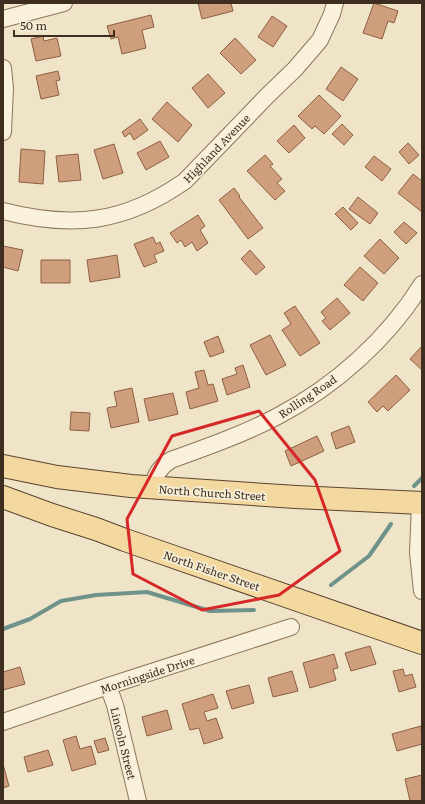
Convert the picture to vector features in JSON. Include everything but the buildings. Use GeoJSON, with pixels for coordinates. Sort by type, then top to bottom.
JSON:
{"type":"FeatureCollection","features":[{"type":"Feature","properties":{"kind":"main road","name":"North Church Street"},"geometry":{"type":"LineString","coordinates":[[3,466],[57,477],[153,488],[421,503]]}},
{"type":"Feature","properties":{"kind":"main road","name":"North Fisher Street"},"geometry":{"type":"LineString","coordinates":[[3,497],[422,643]]}},
{"type":"Feature","properties":{"kind":"street"},"geometry":{"type":"LineString","coordinates":[[3,19],[64,3]]}},
{"type":"Feature","properties":{"kind":"street","name":"Highland Avenue"},"geometry":{"type":"LineString","coordinates":[[3,211],[50,221],[78,221],[107,217],[126,212],[152,202],[169,192],[185,181],[268,95],[295,70],[320,40],[336,3]]}},
{"type":"Feature","properties":{"kind":"street"},"geometry":{"type":"LineString","coordinates":[[3,68],[5,88],[3,132]]}},
{"type":"Feature","properties":{"kind":"street","name":"Rolling Road"},"geometry":{"type":"LineString","coordinates":[[153,488],[157,473],[171,460],[217,443],[277,416],[322,388],[355,362],[375,343],[394,322],[422,284]]}},
{"type":"Feature","properties":{"kind":"street"},"geometry":{"type":"LineString","coordinates":[[421,503],[418,553],[422,591]]}},
{"type":"Feature","properties":{"kind":"street","name":"Morningside Drive"},"geometry":{"type":"LineString","coordinates":[[3,722],[108,686],[291,628]]}},
{"type":"Feature","properties":{"kind":"street","name":"Lincoln Street"},"geometry":{"type":"LineString","coordinates":[[108,686],[115,705],[138,801]]}},
{"type":"Feature","properties":{"kind":"highlighted area"},"geometry":{"type":"Polygon","coordinates":[[[259,411],[315,480],[340,551],[279,595],[202,610],[133,574],[127,519],[172,436],[259,411]]]}},
{"type":"Feature","properties":{"kind":"waterway"},"geometry":{"type":"LineString","coordinates":[[414,486],[422,478]]}},
{"type":"Feature","properties":{"kind":"waterway"},"geometry":{"type":"LineString","coordinates":[[331,585],[369,556],[391,524]]}},
{"type":"Feature","properties":{"kind":"waterway"},"geometry":{"type":"LineString","coordinates":[[3,629],[30,619],[61,601],[96,595],[147,592],[210,611],[254,610]]}}]}
